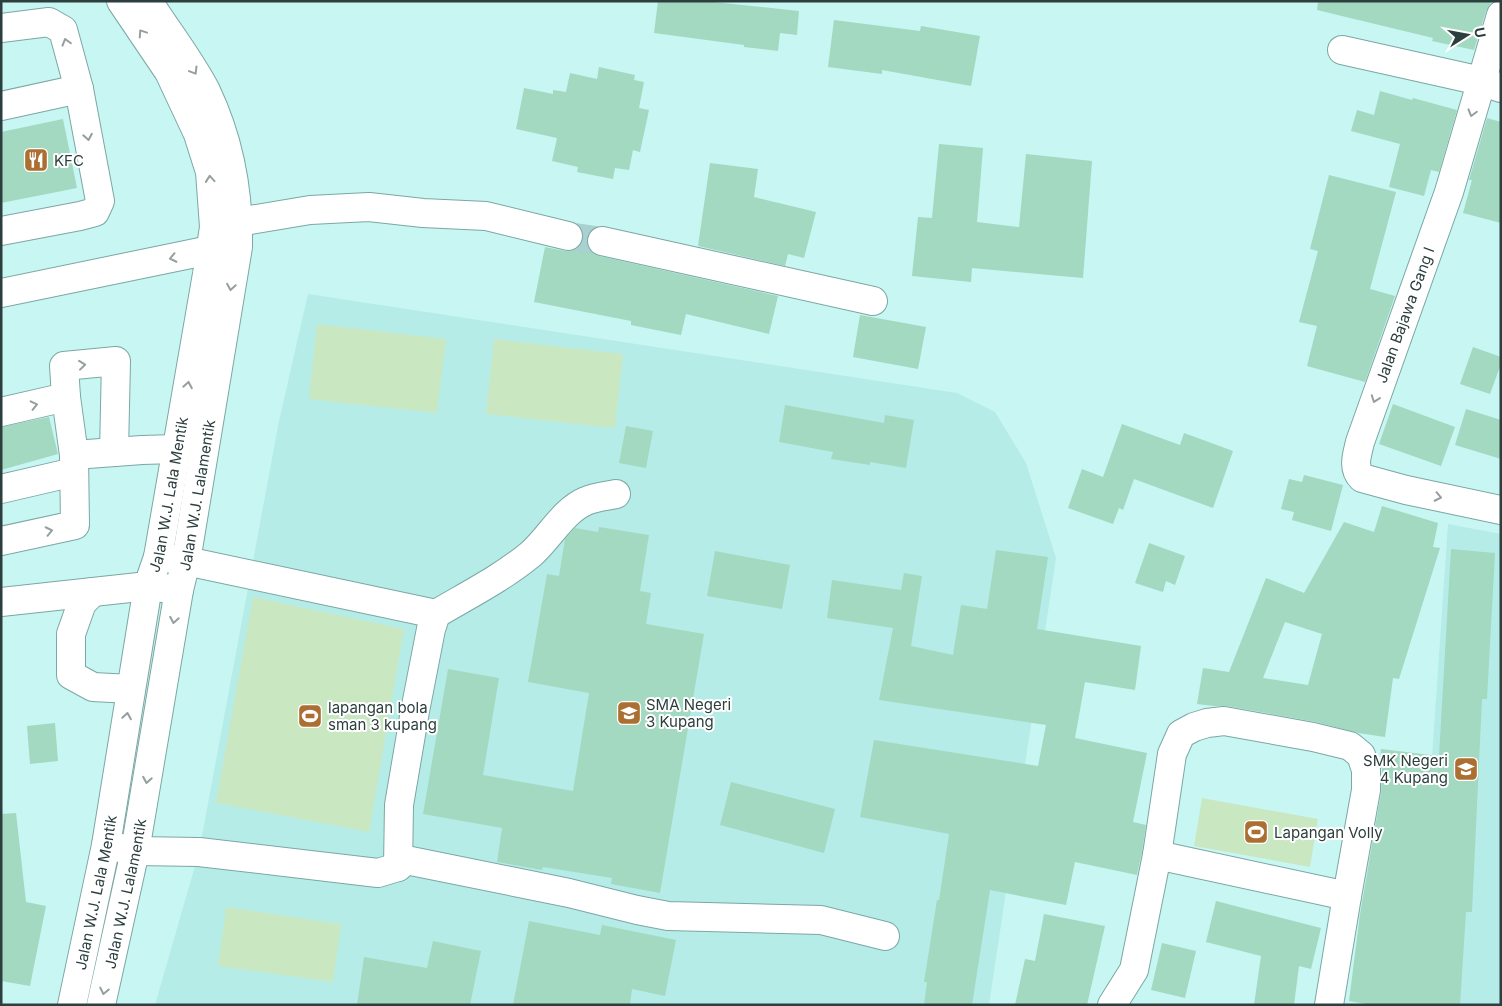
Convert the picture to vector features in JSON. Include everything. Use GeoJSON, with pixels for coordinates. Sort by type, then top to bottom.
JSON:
{"type":"FeatureCollection","features":[{"type":"Feature","properties":{"kind":"main road","name":"Jalan W.J. Lala Mentik"},"geometry":{"type":"LineString","coordinates":[[72,1005],[106,845],[148,586],[158,557],[206,284],[225,236],[210,172],[198,134],[168,72],[121,1]]}},
{"type":"Feature","properties":{"kind":"main road","name":"Jalan W.J. Lalamentik"},"geometry":{"type":"LineString","coordinates":[[101,1005],[135,851],[179,590],[186,560],[232,172],[222,128],[205,90],[148,1]]}},
{"type":"Feature","properties":{"kind":"main road","name":"Jalan Bajawa Gang I"},"geometry":{"type":"LineString","coordinates":[[1501,16],[1491,84],[1449,192],[1360,442],[1356,464],[1357,473],[1362,478],[1406,490],[1501,510]]}},
{"type":"Feature","properties":{"kind":"main road"},"geometry":{"type":"LineString","coordinates":[[1,28],[49,22],[63,30],[79,89],[100,201],[95,212],[1,231]]}},
{"type":"Feature","properties":{"kind":"main road"},"geometry":{"type":"LineString","coordinates":[[1342,50],[1491,84]]}},
{"type":"Feature","properties":{"kind":"main road"},"geometry":{"type":"LineString","coordinates":[[1,106],[79,89]]}},
{"type":"Feature","properties":{"kind":"main road"},"geometry":{"type":"LineString","coordinates":[[1,293],[225,236],[310,210],[369,207],[423,213],[486,216],[568,236]]}},
{"type":"Feature","properties":{"kind":"main road"},"geometry":{"type":"LineString","coordinates":[[602,242],[873,301]]}},
{"type":"Feature","properties":{"kind":"main road"},"geometry":{"type":"LineString","coordinates":[[1,541],[76,525],[74,463],[64,366],[116,361],[114,452]]}},
{"type":"Feature","properties":{"kind":"main road"},"geometry":{"type":"LineString","coordinates":[[1,412],[66,397]]}},
{"type":"Feature","properties":{"kind":"main road"},"geometry":{"type":"LineString","coordinates":[[1,489],[74,463],[114,452],[176,448]]}},
{"type":"Feature","properties":{"kind":"main road"},"geometry":{"type":"LineString","coordinates":[[158,557],[186,560],[436,614],[494,581],[531,554],[549,536],[570,510],[586,501],[616,494]]}},
{"type":"Feature","properties":{"kind":"main road"},"geometry":{"type":"LineString","coordinates":[[1,602],[148,586],[179,590]]}},
{"type":"Feature","properties":{"kind":"main road"},"geometry":{"type":"LineString","coordinates":[[93,592],[82,604],[71,634],[71,675],[93,686],[131,689]]}},
{"type":"Feature","properties":{"kind":"main road"},"geometry":{"type":"LineString","coordinates":[[398,867],[399,804],[431,630],[436,614]]}},
{"type":"Feature","properties":{"kind":"main road"},"geometry":{"type":"LineString","coordinates":[[1112,1005],[1134,970],[1157,855],[1172,754],[1181,734],[1194,726],[1224,721],[1313,737],[1350,746],[1361,755],[1366,770],[1366,790],[1329,1005]]}},
{"type":"Feature","properties":{"kind":"main road"},"geometry":{"type":"LineString","coordinates":[[106,845],[135,851],[199,852],[378,873],[398,867],[406,860],[569,893],[668,916],[821,920],[885,936]]}},
{"type":"Feature","properties":{"kind":"main road"},"geometry":{"type":"LineString","coordinates":[[1157,855],[1347,896]]}},
{"type":"Feature","properties":{"kind":"shaded area","name":"SMA Negeri 3 Kupang"},"geometry":{"type":"Polygon","coordinates":[[[308,294],[957,393],[995,412],[1026,463],[1056,558],[989,1005],[155,1005],[199,852],[279,421],[308,294]]]}},
{"type":"Feature","properties":{"kind":"shaded area","name":"SMK Negeri 4 Kupang"},"geometry":{"type":"Polygon","coordinates":[[[1448,524],[1501,534],[1501,1005],[1415,1005],[1448,524]]]}},
{"type":"Feature","properties":{"kind":"green space"},"geometry":{"type":"Polygon","coordinates":[[[317,324],[446,339],[437,413],[309,399],[317,324]]]}},
{"type":"Feature","properties":{"kind":"green space"},"geometry":{"type":"Polygon","coordinates":[[[494,339],[623,354],[615,428],[486,414],[494,339]]]}},
{"type":"Feature","properties":{"kind":"green space","name":"lapangan bola sman 3 kupang"},"geometry":{"type":"Polygon","coordinates":[[[253,597],[404,629],[369,832],[216,803],[253,597]]]}},
{"type":"Feature","properties":{"kind":"green space","name":"Lapangan Volly"},"geometry":{"type":"Polygon","coordinates":[[[1202,798],[1318,819],[1310,867],[1194,846],[1202,798]]]}},
{"type":"Feature","properties":{"kind":"green space"},"geometry":{"type":"Polygon","coordinates":[[[226,907],[341,924],[333,982],[218,966],[226,907]]]}},
{"type":"Feature","properties":{"kind":"building"},"geometry":{"type":"Polygon","coordinates":[[[658,1],[704,1],[799,11],[797,35],[780,33],[778,51],[654,33],[658,1]]]}},
{"type":"Feature","properties":{"kind":"building"},"geometry":{"type":"Polygon","coordinates":[[[1318,1],[1492,1],[1486,11],[1474,50],[1432,41],[1433,38],[1317,10],[1318,1]]]}},
{"type":"Feature","properties":{"kind":"building"},"geometry":{"type":"Polygon","coordinates":[[[834,20],[920,31],[921,26],[980,36],[971,86],[882,70],[882,74],[828,67],[834,20]]]}},
{"type":"Feature","properties":{"kind":"building"},"geometry":{"type":"Polygon","coordinates":[[[599,67],[635,75],[634,80],[644,82],[639,108],[649,110],[640,152],[633,150],[629,170],[615,168],[613,179],[577,172],[578,167],[552,161],[557,138],[516,129],[524,88],[553,94],[553,90],[566,92],[570,73],[597,79],[599,67]]]}},
{"type":"Feature","properties":{"kind":"building"},"geometry":{"type":"Polygon","coordinates":[[[1380,91],[1457,110],[1439,172],[1431,170],[1424,196],[1389,187],[1400,144],[1351,131],[1357,110],[1374,115],[1380,91]]]}},
{"type":"Feature","properties":{"kind":"building"},"geometry":{"type":"Polygon","coordinates":[[[1487,118],[1501,122],[1501,223],[1463,213],[1472,180],[1469,180],[1487,118]]]}},
{"type":"Feature","properties":{"kind":"building","name":"KFC"},"geometry":{"type":"Polygon","coordinates":[[[63,119],[77,188],[1,203],[1,132],[63,119]]]}},
{"type":"Feature","properties":{"kind":"building"},"geometry":{"type":"Polygon","coordinates":[[[939,144],[983,148],[977,222],[1019,227],[1026,154],[1092,161],[1083,278],[972,268],[971,282],[912,276],[918,217],[932,218],[939,144]]]}},
{"type":"Feature","properties":{"kind":"building"},"geometry":{"type":"Polygon","coordinates":[[[710,163],[758,169],[754,197],[816,212],[804,258],[788,254],[785,266],[698,246],[710,163]]]}},
{"type":"Feature","properties":{"kind":"building"},"geometry":{"type":"Polygon","coordinates":[[[1329,175],[1396,192],[1370,289],[1395,296],[1365,382],[1307,366],[1317,326],[1299,322],[1318,251],[1310,249],[1329,175]]]}},
{"type":"Feature","properties":{"kind":"building"},"geometry":{"type":"Polygon","coordinates":[[[545,247],[565,251],[572,251],[578,248],[590,250],[599,256],[778,296],[769,334],[686,314],[681,335],[631,325],[631,321],[534,302],[545,247]]]}},
{"type":"Feature","properties":{"kind":"building"},"geometry":{"type":"Polygon","coordinates":[[[860,315],[926,327],[918,369],[853,357],[860,315]]]}},
{"type":"Feature","properties":{"kind":"building"},"geometry":{"type":"Polygon","coordinates":[[[1473,347],[1501,357],[1501,364],[1490,394],[1460,384],[1473,347]]]}},
{"type":"Feature","properties":{"kind":"building"},"geometry":{"type":"Polygon","coordinates":[[[1393,404],[1455,427],[1441,466],[1379,444],[1393,404]]]}},
{"type":"Feature","properties":{"kind":"building"},"geometry":{"type":"Polygon","coordinates":[[[785,405],[884,423],[885,415],[914,420],[906,468],[870,462],[870,465],[831,459],[833,452],[779,442],[785,405]]]}},
{"type":"Feature","properties":{"kind":"building"},"geometry":{"type":"Polygon","coordinates":[[[1466,409],[1501,420],[1501,459],[1455,445],[1466,409]]]}},
{"type":"Feature","properties":{"kind":"building"},"geometry":{"type":"Polygon","coordinates":[[[49,417],[58,454],[1,470],[1,427],[49,417]]]}},
{"type":"Feature","properties":{"kind":"building"},"geometry":{"type":"Polygon","coordinates":[[[1122,424],[1180,445],[1184,433],[1233,451],[1213,508],[1134,479],[1123,510],[1119,508],[1113,524],[1068,508],[1082,469],[1103,477],[1122,424]]]}},
{"type":"Feature","properties":{"kind":"building"},"geometry":{"type":"Polygon","coordinates":[[[626,426],[653,431],[646,468],[619,463],[626,426]]]}},
{"type":"Feature","properties":{"kind":"building"},"geometry":{"type":"Polygon","coordinates":[[[1304,475],[1343,485],[1331,531],[1292,520],[1294,512],[1281,509],[1289,479],[1302,482],[1304,475]]]}},
{"type":"Feature","properties":{"kind":"building"},"geometry":{"type":"Polygon","coordinates":[[[1382,506],[1438,523],[1433,547],[1440,548],[1399,679],[1393,678],[1385,737],[1227,706],[1197,704],[1203,668],[1229,672],[1266,578],[1304,593],[1344,522],[1374,532],[1382,506]],[[1285,622],[1263,678],[1308,685],[1322,634],[1285,622]]]}},
{"type":"Feature","properties":{"kind":"building"},"geometry":{"type":"Polygon","coordinates":[[[599,527],[649,535],[640,591],[651,593],[646,624],[704,634],[660,893],[611,884],[612,878],[543,867],[542,870],[497,862],[502,828],[423,814],[448,669],[499,678],[483,775],[573,791],[589,693],[528,682],[547,574],[559,576],[565,539],[575,528],[598,532],[599,527]]]}},
{"type":"Feature","properties":{"kind":"building"},"geometry":{"type":"Polygon","coordinates":[[[1149,543],[1185,556],[1175,585],[1166,581],[1163,592],[1135,583],[1149,543]]]}},
{"type":"Feature","properties":{"kind":"building"},"geometry":{"type":"Polygon","coordinates":[[[1451,549],[1495,553],[1487,699],[1482,699],[1472,912],[1466,912],[1460,1005],[1372,1005],[1349,1001],[1360,914],[1381,793],[1381,749],[1439,756],[1451,549]]]}},
{"type":"Feature","properties":{"kind":"building"},"geometry":{"type":"Polygon","coordinates":[[[996,550],[1048,557],[1037,629],[1141,646],[1135,690],[1085,682],[1075,738],[1147,753],[1133,822],[1146,825],[1142,852],[1137,875],[1075,862],[1066,905],[990,890],[972,1005],[924,1005],[927,982],[924,982],[949,834],[860,817],[874,740],[1038,766],[1046,725],[879,700],[893,628],[827,618],[832,580],[901,590],[904,573],[922,576],[911,646],[953,655],[961,605],[987,609],[996,550]]]}},
{"type":"Feature","properties":{"kind":"building"},"geometry":{"type":"Polygon","coordinates":[[[715,551],[790,565],[782,609],[707,596],[715,551]]]}},
{"type":"Feature","properties":{"kind":"building"},"geometry":{"type":"Polygon","coordinates":[[[55,723],[58,761],[30,764],[27,726],[55,723]]]}},
{"type":"Feature","properties":{"kind":"building"},"geometry":{"type":"Polygon","coordinates":[[[731,782],[835,809],[824,853],[720,825],[731,782]]]}},
{"type":"Feature","properties":{"kind":"building"},"geometry":{"type":"Polygon","coordinates":[[[16,813],[26,902],[46,906],[30,986],[1,981],[1,814],[16,813]]]}},
{"type":"Feature","properties":{"kind":"building"},"geometry":{"type":"Polygon","coordinates":[[[1216,901],[1321,928],[1311,969],[1299,966],[1294,1005],[1254,1005],[1261,956],[1206,942],[1216,901]]]}},
{"type":"Feature","properties":{"kind":"building"},"geometry":{"type":"Polygon","coordinates":[[[1044,914],[1105,926],[1087,1005],[1015,1005],[1025,959],[1035,961],[1044,914]]]}},
{"type":"Feature","properties":{"kind":"building"},"geometry":{"type":"Polygon","coordinates":[[[529,921],[600,935],[602,925],[676,940],[665,996],[632,989],[630,1005],[513,1005],[529,921]]]}},
{"type":"Feature","properties":{"kind":"building"},"geometry":{"type":"Polygon","coordinates":[[[433,941],[481,951],[470,1005],[357,1005],[364,957],[427,968],[433,941]]]}},
{"type":"Feature","properties":{"kind":"building"},"geometry":{"type":"Polygon","coordinates":[[[1162,943],[1196,951],[1185,998],[1151,990],[1162,943]]]}},
{"type":"Feature","properties":{"kind":"tunnel"},"geometry":{"type":"LineString","coordinates":[[568,236],[602,241]]}},
{"type":"Feature","properties":{"kind":"place","name":"KFC"},"geometry":{"type":"Point","coordinates":[36,160]}},
{"type":"Feature","properties":{"kind":"place","name":"SMA Negeri 3 Kupang"},"geometry":{"type":"Point","coordinates":[629,713]}},
{"type":"Feature","properties":{"kind":"place","name":"lapangan bola sman 3 kupang"},"geometry":{"type":"Point","coordinates":[310,716]}},
{"type":"Feature","properties":{"kind":"place","name":"SMK Negeri 4 Kupang"},"geometry":{"type":"Point","coordinates":[1466,769]}},
{"type":"Feature","properties":{"kind":"place","name":"Lapangan Volly"},"geometry":{"type":"Point","coordinates":[1256,832]}}]}
